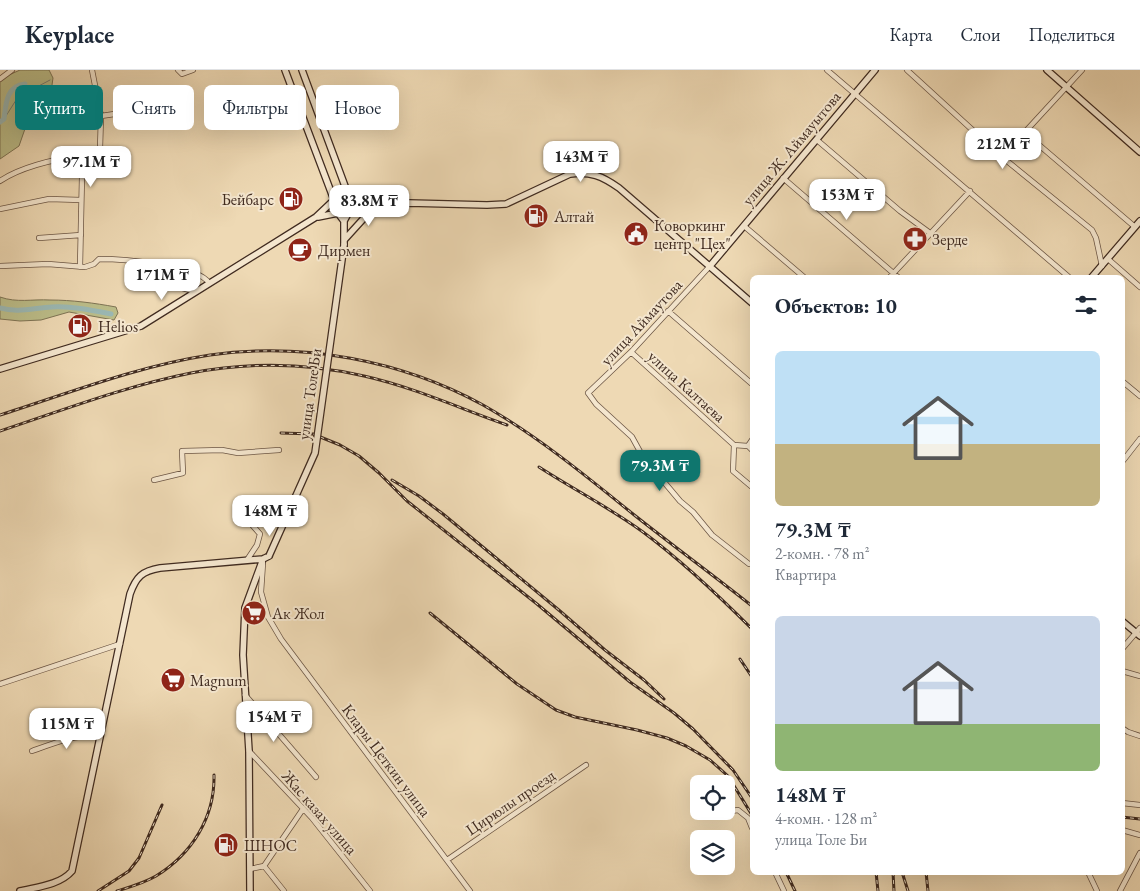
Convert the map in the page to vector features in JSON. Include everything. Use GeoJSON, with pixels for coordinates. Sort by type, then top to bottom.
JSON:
{"type":"FeatureCollection","features":[{"type":"Feature","properties":{"kind":"main road"},"geometry":{"type":"LineString","coordinates":[[285,70],[334,200],[333,206],[344,221],[352,203],[302,70]]}},
{"type":"Feature","properties":{"kind":"main road","name":"улица Ж. Аймауытова"},"geometry":{"type":"LineString","coordinates":[[710,266],[875,70]]}},
{"type":"Feature","properties":{"kind":"main road"},"geometry":{"type":"LineString","coordinates":[[1047,70],[1140,152]]}},
{"type":"Feature","properties":{"kind":"main road"},"geometry":{"type":"LineString","coordinates":[[316,217],[338,213],[344,214],[350,210],[376,204],[409,203],[487,206],[506,204],[570,174],[592,173],[602,176],[618,188],[750,301]]}},
{"type":"Feature","properties":{"kind":"main road"},"geometry":{"type":"LineString","coordinates":[[0,369],[141,326],[316,217],[342,195],[376,204]]}},
{"type":"Feature","properties":{"kind":"main road"},"geometry":{"type":"LineString","coordinates":[[345,242],[365,217],[385,204]]}},
{"type":"Feature","properties":{"kind":"main road","name":"улица Толе Би"},"geometry":{"type":"LineString","coordinates":[[250,891],[249,751],[243,655],[245,608],[266,557],[315,453],[345,242],[344,221]]}},
{"type":"Feature","properties":{"kind":"main road"},"geometry":{"type":"LineString","coordinates":[[1094,275],[1140,221]]}},
{"type":"Feature","properties":{"kind":"main road"},"geometry":{"type":"LineString","coordinates":[[20,891],[57,882],[66,878],[72,871],[134,582],[145,571],[160,568],[266,557]]}},
{"type":"Feature","properties":{"kind":"main road"},"geometry":{"type":"LineString","coordinates":[[1125,623],[1138,632]]}},
{"type":"Feature","properties":{"kind":"street"},"geometry":{"type":"LineString","coordinates":[[0,79],[12,70]]}},
{"type":"Feature","properties":{"kind":"street"},"geometry":{"type":"LineString","coordinates":[[92,70],[95,85]]}},
{"type":"Feature","properties":{"kind":"street"},"geometry":{"type":"LineString","coordinates":[[178,70],[182,74],[193,70]]}},
{"type":"Feature","properties":{"kind":"street"},"geometry":{"type":"LineString","coordinates":[[827,70],[1067,275]]}},
{"type":"Feature","properties":{"kind":"street"},"geometry":{"type":"LineString","coordinates":[[907,70],[1002,156],[1092,230],[1096,238],[1102,266]]}},
{"type":"Feature","properties":{"kind":"street"},"geometry":{"type":"LineString","coordinates":[[1002,156],[1082,70]]}},
{"type":"Feature","properties":{"kind":"street"},"geometry":{"type":"LineString","coordinates":[[80,267],[82,176],[100,149],[101,130]]}},
{"type":"Feature","properties":{"kind":"street"},"geometry":{"type":"LineString","coordinates":[[1025,133],[1135,226]]}},
{"type":"Feature","properties":{"kind":"street"},"geometry":{"type":"LineString","coordinates":[[817,140],[900,211],[930,233]]}},
{"type":"Feature","properties":{"kind":"street"},"geometry":{"type":"LineString","coordinates":[[0,181],[10,174],[58,160],[78,157],[92,160]]}},
{"type":"Feature","properties":{"kind":"street"},"geometry":{"type":"LineString","coordinates":[[783,178],[895,275]]}},
{"type":"Feature","properties":{"kind":"street"},"geometry":{"type":"LineString","coordinates":[[893,273],[970,191]]}},
{"type":"Feature","properties":{"kind":"street"},"geometry":{"type":"LineString","coordinates":[[0,209],[49,199],[81,200]]}},
{"type":"Feature","properties":{"kind":"street"},"geometry":{"type":"LineString","coordinates":[[744,226],[801,275]]}},
{"type":"Feature","properties":{"kind":"street"},"geometry":{"type":"LineString","coordinates":[[39,238],[81,235]]}},
{"type":"Feature","properties":{"kind":"street"},"geometry":{"type":"LineString","coordinates":[[0,266],[48,264],[80,267],[94,264],[99,259],[122,259],[196,273],[206,278],[209,283]]}},
{"type":"Feature","properties":{"kind":"street"},"geometry":{"type":"LineString","coordinates":[[1108,259],[1140,287]]}},
{"type":"Feature","properties":{"kind":"street","name":"улица Аймаутова"},"geometry":{"type":"LineString","coordinates":[[710,266],[631,352],[588,393],[596,404],[632,437],[643,457],[712,535],[750,564]]}},
{"type":"Feature","properties":{"kind":"street"},"geometry":{"type":"LineString","coordinates":[[130,282],[159,282],[183,287],[195,292]]}},
{"type":"Feature","properties":{"kind":"street"},"geometry":{"type":"LineString","coordinates":[[668,311],[750,382]]}},
{"type":"Feature","properties":{"kind":"street","name":"улица Калтаева"},"geometry":{"type":"LineString","coordinates":[[631,352],[734,445]]}},
{"type":"Feature","properties":{"kind":"street"},"geometry":{"type":"LineString","coordinates":[[1125,384],[1140,396]]}},
{"type":"Feature","properties":{"kind":"street"},"geometry":{"type":"LineString","coordinates":[[1125,458],[1140,439]]}},
{"type":"Feature","properties":{"kind":"street"},"geometry":{"type":"LineString","coordinates":[[750,443],[748,446],[734,445],[733,471],[750,485]]}},
{"type":"Feature","properties":{"kind":"street"},"geometry":{"type":"LineString","coordinates":[[154,480],[183,473],[182,451],[222,450],[238,453],[279,450]]}},
{"type":"Feature","properties":{"kind":"street"},"geometry":{"type":"LineString","coordinates":[[246,518],[260,534],[257,545],[248,560]]}},
{"type":"Feature","properties":{"kind":"street","name":"Клары Цеткин улица"},"geometry":{"type":"LineString","coordinates":[[266,557],[261,592],[268,617],[281,640],[470,891]]}},
{"type":"Feature","properties":{"kind":"street"},"geometry":{"type":"LineString","coordinates":[[1125,646],[1138,632]]}},
{"type":"Feature","properties":{"kind":"street"},"geometry":{"type":"LineString","coordinates":[[0,684],[120,644]]}},
{"type":"Feature","properties":{"kind":"street"},"geometry":{"type":"LineString","coordinates":[[1125,672],[1140,676]]}},
{"type":"Feature","properties":{"kind":"street"},"geometry":{"type":"LineString","coordinates":[[245,695],[316,778]]}},
{"type":"Feature","properties":{"kind":"street"},"geometry":{"type":"LineString","coordinates":[[1125,730],[1140,736]]}},
{"type":"Feature","properties":{"kind":"street"},"geometry":{"type":"LineString","coordinates":[[32,751],[86,735],[100,736]]}},
{"type":"Feature","properties":{"kind":"street","name":"Жас казах улица"},"geometry":{"type":"LineString","coordinates":[[249,751],[303,809],[370,891]]}},
{"type":"Feature","properties":{"kind":"street","name":"Цирюлы проезд"},"geometry":{"type":"LineString","coordinates":[[447,860],[586,765]]}},
{"type":"Feature","properties":{"kind":"street"},"geometry":{"type":"LineString","coordinates":[[1125,803],[1140,806]]}},
{"type":"Feature","properties":{"kind":"street"},"geometry":{"type":"LineString","coordinates":[[250,869],[264,866],[303,809]]}},
{"type":"Feature","properties":{"kind":"street"},"geometry":{"type":"LineString","coordinates":[[735,810],[738,810],[748,818],[750,823]]}},
{"type":"Feature","properties":{"kind":"street"},"geometry":{"type":"LineString","coordinates":[[1125,831],[1140,835]]}},
{"type":"Feature","properties":{"kind":"street"},"geometry":{"type":"LineString","coordinates":[[1120,891],[1140,853]]}},
{"type":"Feature","properties":{"kind":"street"},"geometry":{"type":"LineString","coordinates":[[264,866],[284,891]]}},
{"type":"Feature","properties":{"kind":"street"},"geometry":{"type":"LineString","coordinates":[[776,875],[784,891]]}},
{"type":"Feature","properties":{"kind":"street"},"geometry":{"type":"LineString","coordinates":[[1089,875],[1097,891]]}},
{"type":"Feature","properties":{"kind":"green space"},"geometry":{"type":"Polygon","coordinates":[[[20,70],[49,70],[53,78],[52,85],[15,85],[15,130],[25,130],[19,146],[0,159],[0,79],[20,70]]]}},
{"type":"Feature","properties":{"kind":"green space"},"geometry":{"type":"Polygon","coordinates":[[[0,297],[19,300],[58,300],[91,303],[116,307],[118,313],[114,320],[69,312],[41,320],[20,321],[0,319],[0,297]]]}},
{"type":"Feature","properties":{"kind":"waterway"},"geometry":{"type":"LineString","coordinates":[[4,119],[18,97],[50,80]]}},
{"type":"Feature","properties":{"kind":"waterway"},"geometry":{"type":"LineString","coordinates":[[0,122],[4,119],[8,97],[11,92],[19,85],[25,84]]}},
{"type":"Feature","properties":{"kind":"waterway"},"geometry":{"type":"LineString","coordinates":[[0,308],[19,310],[67,307],[111,314]]}},
{"type":"Feature","properties":{"kind":"railway"},"geometry":{"type":"LineString","coordinates":[[0,415],[130,373],[210,355],[280,351],[316,353],[351,358],[385,366],[419,376],[452,389],[522,429],[578,470],[750,604]]}},
{"type":"Feature","properties":{"kind":"railway"},"geometry":{"type":"LineString","coordinates":[[0,431],[95,399],[167,378],[213,369],[256,366],[300,366],[364,376],[418,392],[507,425]]}},
{"type":"Feature","properties":{"kind":"railway"},"geometry":{"type":"LineString","coordinates":[[281,433],[313,434],[340,445],[359,456],[407,501],[537,604],[630,682],[693,729],[733,770],[750,795]]}},
{"type":"Feature","properties":{"kind":"railway"},"geometry":{"type":"LineString","coordinates":[[539,467],[643,532],[672,555],[750,627]]}},
{"type":"Feature","properties":{"kind":"railway"},"geometry":{"type":"LineString","coordinates":[[392,480],[419,496],[443,514],[605,650],[644,680],[664,699]]}},
{"type":"Feature","properties":{"kind":"railway"},"geometry":{"type":"LineString","coordinates":[[430,613],[517,684],[556,710],[575,717],[667,738],[686,746],[710,760],[728,776],[750,812]]}},
{"type":"Feature","properties":{"kind":"railway"},"geometry":{"type":"LineString","coordinates":[[740,659],[750,674]]}},
{"type":"Feature","properties":{"kind":"railway"},"geometry":{"type":"LineString","coordinates":[[117,891],[142,883],[156,876],[180,857],[199,833],[206,820],[213,790],[214,775]]}},
{"type":"Feature","properties":{"kind":"railway"},"geometry":{"type":"LineString","coordinates":[[98,891],[129,871],[139,858],[162,805]]}},
{"type":"Feature","properties":{"kind":"railway"},"geometry":{"type":"LineString","coordinates":[[1125,817],[1140,819]]}},
{"type":"Feature","properties":{"kind":"railway"},"geometry":{"type":"LineString","coordinates":[[787,875],[795,891]]}},
{"type":"Feature","properties":{"kind":"railway"},"geometry":{"type":"LineString","coordinates":[[876,875],[878,891]]}},
{"type":"Feature","properties":{"kind":"railway"},"geometry":{"type":"LineString","coordinates":[[893,875],[894,891]]}},
{"type":"Feature","properties":{"kind":"railway"},"geometry":{"type":"LineString","coordinates":[[903,875],[908,891]]}},
{"type":"Feature","properties":{"kind":"railway"},"geometry":{"type":"LineString","coordinates":[[926,875],[928,891]]}},
{"type":"Feature","properties":{"kind":"place","name":"Бейбарс"},"geometry":{"type":"Point","coordinates":[291,199]}},
{"type":"Feature","properties":{"kind":"place","name":"Алтай"},"geometry":{"type":"Point","coordinates":[536,216]}},
{"type":"Feature","properties":{"kind":"place","name":"Коворкинг центр \"Цех\""},"geometry":{"type":"Point","coordinates":[636,234]}},
{"type":"Feature","properties":{"kind":"place","name":"Зерде"},"geometry":{"type":"Point","coordinates":[915,239]}},
{"type":"Feature","properties":{"kind":"place","name":"Дирмен"},"geometry":{"type":"Point","coordinates":[300,250]}},
{"type":"Feature","properties":{"kind":"place","name":"Helios"},"geometry":{"type":"Point","coordinates":[80,326]}},
{"type":"Feature","properties":{"kind":"place","name":"Ак Жол"},"geometry":{"type":"Point","coordinates":[254,613]}},
{"type":"Feature","properties":{"kind":"place","name":"Magnum"},"geometry":{"type":"Point","coordinates":[173,680]}},
{"type":"Feature","properties":{"kind":"place","name":"ШНОС"},"geometry":{"type":"Point","coordinates":[226,845]}}]}
